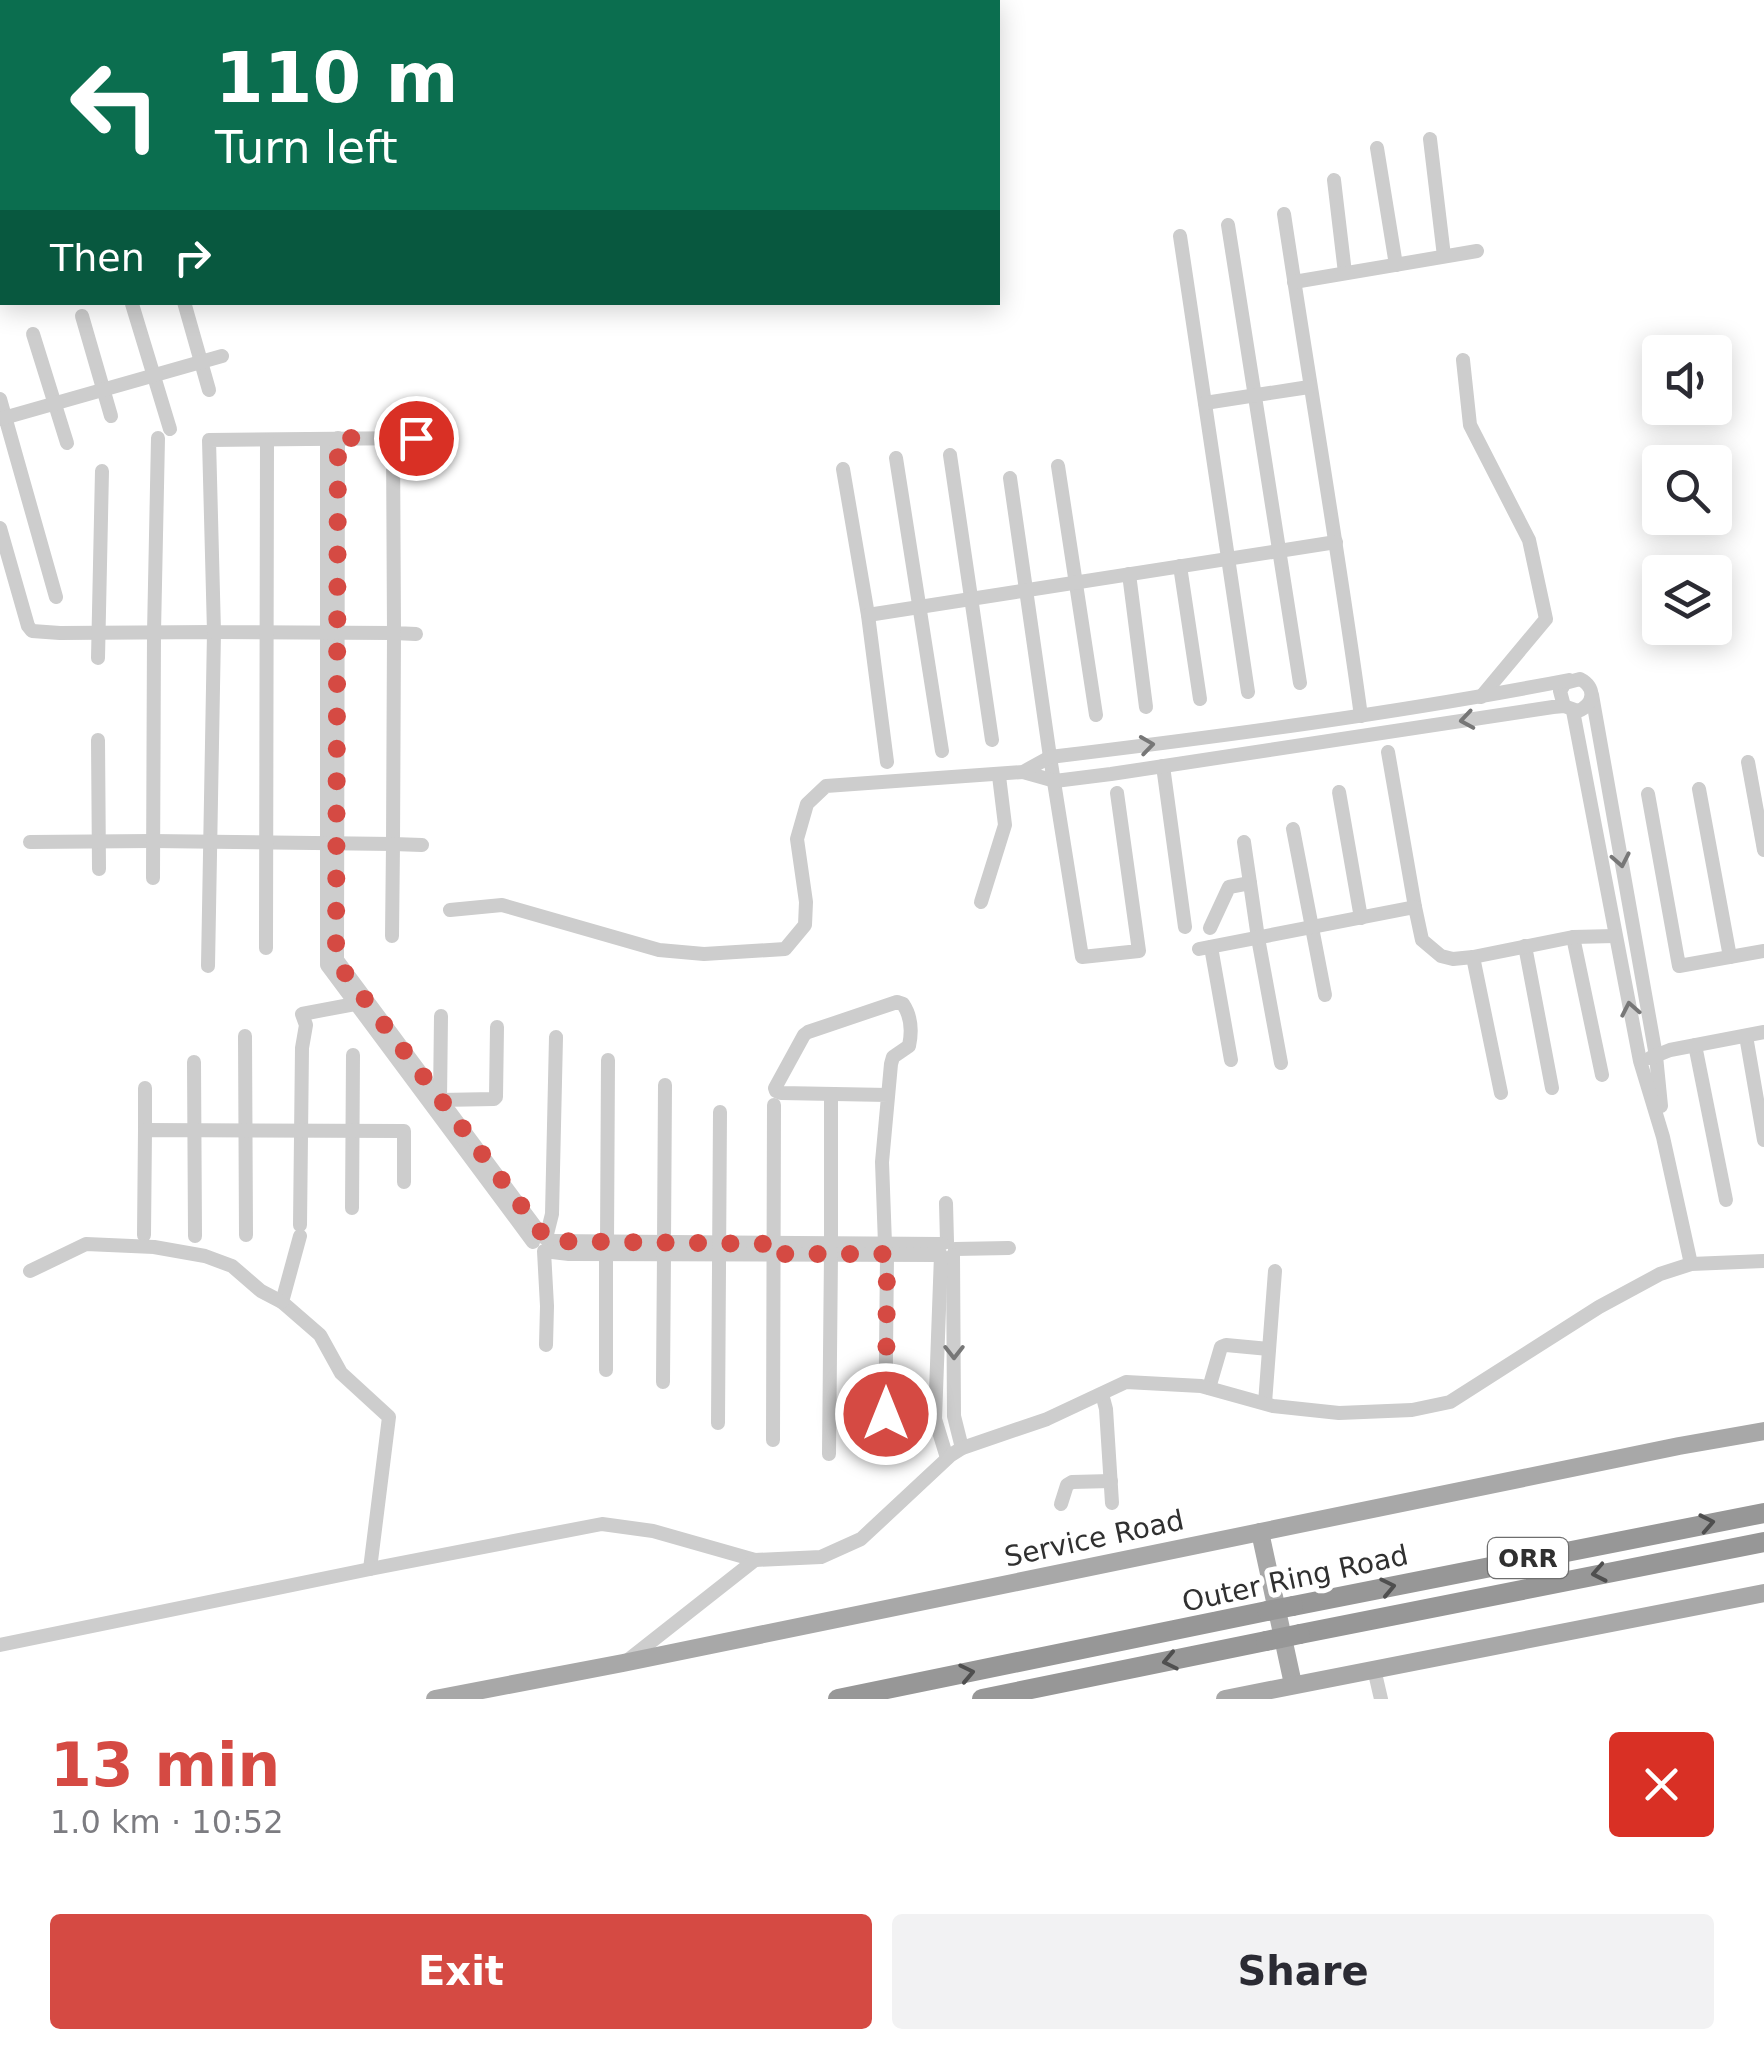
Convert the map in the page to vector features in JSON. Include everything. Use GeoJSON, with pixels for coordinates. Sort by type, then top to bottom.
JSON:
{"type":"FeatureCollection","features":[{"type":"Feature","properties":{"kind":"highway","name":"Outer Ring Road"},"geometry":{"type":"LineString","coordinates":[[838,1699],[1764,1513]]}},
{"type":"Feature","properties":{"kind":"highway","name":"Outer Ring Road"},"geometry":{"type":"LineString","coordinates":[[982,1699],[1764,1542]]}},
{"type":"Feature","properties":{"kind":"main road","name":"Service Road"},"geometry":{"type":"LineString","coordinates":[[445,1698],[1764,1431]]}},
{"type":"Feature","properties":{"kind":"main road"},"geometry":{"type":"LineString","coordinates":[[1260,1532],[1293,1684]]}},
{"type":"Feature","properties":{"kind":"main road"},"geometry":{"type":"LineString","coordinates":[[1225,1699],[1764,1593]]}},
{"type":"Feature","properties":{"kind":"street"},"geometry":{"type":"LineString","coordinates":[[1430,139],[1444,256]]}},
{"type":"Feature","properties":{"kind":"street"},"geometry":{"type":"LineString","coordinates":[[1377,148],[1396,264]]}},
{"type":"Feature","properties":{"kind":"street"},"geometry":{"type":"LineString","coordinates":[[1334,180],[1345,273]]}},
{"type":"Feature","properties":{"kind":"street"},"geometry":{"type":"LineString","coordinates":[[1284,214],[1361,716]]}},
{"type":"Feature","properties":{"kind":"street"},"geometry":{"type":"LineString","coordinates":[[1228,225],[1300,682]]}},
{"type":"Feature","properties":{"kind":"street"},"geometry":{"type":"LineString","coordinates":[[1180,236],[1248,692]]}},
{"type":"Feature","properties":{"kind":"street"},"geometry":{"type":"LineString","coordinates":[[1294,282],[1478,251]]}},
{"type":"Feature","properties":{"kind":"street"},"geometry":{"type":"LineString","coordinates":[[132,305],[154,376],[164,434],[154,633],[153,878]]}},
{"type":"Feature","properties":{"kind":"street"},"geometry":{"type":"LineString","coordinates":[[185,305],[210,390]]}},
{"type":"Feature","properties":{"kind":"street"},"geometry":{"type":"LineString","coordinates":[[82,316],[111,416]]}},
{"type":"Feature","properties":{"kind":"street"},"geometry":{"type":"LineString","coordinates":[[33,334],[67,443]]}},
{"type":"Feature","properties":{"kind":"street"},"geometry":{"type":"LineString","coordinates":[[3,418],[222,356]]}},
{"type":"Feature","properties":{"kind":"street"},"geometry":{"type":"LineString","coordinates":[[1463,360],[1470,425],[1528,540],[1546,618],[1480,697]]}},
{"type":"Feature","properties":{"kind":"street"},"geometry":{"type":"LineString","coordinates":[[1205,402],[1309,387]]}},
{"type":"Feature","properties":{"kind":"street"},"geometry":{"type":"LineString","coordinates":[[0,399],[56,596]]}},
{"type":"Feature","properties":{"kind":"street"},"geometry":{"type":"LineString","coordinates":[[392,936],[393,438]]}},
{"type":"Feature","properties":{"kind":"street"},"geometry":{"type":"LineString","coordinates":[[208,966],[214,632],[209,440],[416,438]]}},
{"type":"Feature","properties":{"kind":"street"},"geometry":{"type":"LineString","coordinates":[[332,439],[327,965],[543,1242],[607,1248],[1009,1248]]}},
{"type":"Feature","properties":{"kind":"street"},"geometry":{"type":"LineString","coordinates":[[266,948],[267,440]]}},
{"type":"Feature","properties":{"kind":"street"},"geometry":{"type":"LineString","coordinates":[[950,455],[992,740]]}},
{"type":"Feature","properties":{"kind":"street"},"geometry":{"type":"LineString","coordinates":[[896,458],[942,751]]}},
{"type":"Feature","properties":{"kind":"street"},"geometry":{"type":"LineString","coordinates":[[1058,466],[1096,715]]}},
{"type":"Feature","properties":{"kind":"street"},"geometry":{"type":"LineString","coordinates":[[844,469],[887,762]]}},
{"type":"Feature","properties":{"kind":"street"},"geometry":{"type":"LineString","coordinates":[[98,658],[102,471]]}},
{"type":"Feature","properties":{"kind":"street"},"geometry":{"type":"LineString","coordinates":[[1010,478],[1082,957],[1139,951],[1117,794]]}},
{"type":"Feature","properties":{"kind":"street"},"geometry":{"type":"LineString","coordinates":[[0,528],[32,631],[416,634]]}},
{"type":"Feature","properties":{"kind":"street"},"geometry":{"type":"LineString","coordinates":[[868,615],[1336,542]]}},
{"type":"Feature","properties":{"kind":"street"},"geometry":{"type":"LineString","coordinates":[[1180,566],[1200,699]]}},
{"type":"Feature","properties":{"kind":"street"},"geometry":{"type":"LineString","coordinates":[[1129,574],[1146,706]]}},
{"type":"Feature","properties":{"kind":"street"},"geometry":{"type":"LineString","coordinates":[[1569,680],[1560,691],[1568,708],[1593,821],[1640,1061],[1664,1136],[1691,1264]]}},
{"type":"Feature","properties":{"kind":"street"},"geometry":{"type":"LineString","coordinates":[[450,910],[502,905],[658,950],[704,954],[785,949],[805,925],[806,902],[797,838],[807,804],[826,786],[999,776],[1023,772],[1050,758],[1361,716],[1569,680],[1585,682],[1592,696],[1634,929],[1656,1056],[1664,1136]]}},
{"type":"Feature","properties":{"kind":"street"},"geometry":{"type":"LineString","coordinates":[[1023,772],[1055,780],[1203,761],[1568,708],[1583,709],[1592,696]]}},
{"type":"Feature","properties":{"kind":"street"},"geometry":{"type":"LineString","coordinates":[[1199,738],[1203,761]]}},
{"type":"Feature","properties":{"kind":"street"},"geometry":{"type":"LineString","coordinates":[[98,740],[100,869]]}},
{"type":"Feature","properties":{"kind":"street"},"geometry":{"type":"LineString","coordinates":[[1388,752],[1422,940],[1429,948],[1453,959],[1634,929]]}},
{"type":"Feature","properties":{"kind":"street"},"geometry":{"type":"LineString","coordinates":[[1748,762],[1764,850]]}},
{"type":"Feature","properties":{"kind":"street"},"geometry":{"type":"LineString","coordinates":[[1164,766],[1185,928]]}},
{"type":"Feature","properties":{"kind":"street"},"geometry":{"type":"LineString","coordinates":[[981,902],[1005,825],[999,776]]}},
{"type":"Feature","properties":{"kind":"street"},"geometry":{"type":"LineString","coordinates":[[1699,788],[1730,957]]}},
{"type":"Feature","properties":{"kind":"street"},"geometry":{"type":"LineString","coordinates":[[1339,792],[1361,918]]}},
{"type":"Feature","properties":{"kind":"street"},"geometry":{"type":"LineString","coordinates":[[1648,794],[1679,966],[1764,951]]}},
{"type":"Feature","properties":{"kind":"street"},"geometry":{"type":"LineString","coordinates":[[1593,821],[1613,818]]}},
{"type":"Feature","properties":{"kind":"street"},"geometry":{"type":"LineString","coordinates":[[1293,829],[1325,995]]}},
{"type":"Feature","properties":{"kind":"street"},"geometry":{"type":"LineString","coordinates":[[30,842],[422,844]]}},
{"type":"Feature","properties":{"kind":"street"},"geometry":{"type":"LineString","coordinates":[[1244,842],[1281,1063]]}},
{"type":"Feature","properties":{"kind":"street"},"geometry":{"type":"LineString","coordinates":[[331,844],[339,965],[543,1242]]}},
{"type":"Feature","properties":{"kind":"street"},"geometry":{"type":"LineString","coordinates":[[1210,928],[1229,887],[1250,883]]}},
{"type":"Feature","properties":{"kind":"street"},"geometry":{"type":"LineString","coordinates":[[1231,1060],[1205,948],[1416,907]]}},
{"type":"Feature","properties":{"kind":"street"},"geometry":{"type":"LineString","coordinates":[[1573,937],[1602,1075]]}},
{"type":"Feature","properties":{"kind":"street"},"geometry":{"type":"LineString","coordinates":[[1525,946],[1552,1088]]}},
{"type":"Feature","properties":{"kind":"street"},"geometry":{"type":"LineString","coordinates":[[1474,957],[1501,1093]]}},
{"type":"Feature","properties":{"kind":"street"},"geometry":{"type":"LineString","coordinates":[[885,1454],[886,1249],[882,1162],[892,1060],[909,1046],[910,1040],[910,1016],[904,1004],[897,1002],[808,1032],[775,1088],[781,1093],[888,1095]]}},
{"type":"Feature","properties":{"kind":"street"},"geometry":{"type":"LineString","coordinates":[[282,1302],[300,1231],[302,1048],[306,1026],[302,1014],[355,1004]]}},
{"type":"Feature","properties":{"kind":"street"},"geometry":{"type":"LineString","coordinates":[[440,1100],[441,1016]]}},
{"type":"Feature","properties":{"kind":"street"},"geometry":{"type":"LineString","coordinates":[[440,1100],[494,1100],[497,1027]]}},
{"type":"Feature","properties":{"kind":"street"},"geometry":{"type":"LineString","coordinates":[[1640,1061],[1670,1050],[1764,1032]]}},
{"type":"Feature","properties":{"kind":"street"},"geometry":{"type":"LineString","coordinates":[[245,1036],[246,1235]]}},
{"type":"Feature","properties":{"kind":"street"},"geometry":{"type":"LineString","coordinates":[[546,1345],[548,1306],[543,1242],[552,1214],[556,1036]]}},
{"type":"Feature","properties":{"kind":"street"},"geometry":{"type":"LineString","coordinates":[[1746,1036],[1764,1140]]}},
{"type":"Feature","properties":{"kind":"street"},"geometry":{"type":"LineString","coordinates":[[1696,1045],[1726,1200]]}},
{"type":"Feature","properties":{"kind":"street"},"geometry":{"type":"LineString","coordinates":[[352,1208],[353,1056]]}},
{"type":"Feature","properties":{"kind":"street"},"geometry":{"type":"LineString","coordinates":[[606,1370],[608,1060]]}},
{"type":"Feature","properties":{"kind":"street"},"geometry":{"type":"LineString","coordinates":[[194,1062],[196,1236]]}},
{"type":"Feature","properties":{"kind":"street"},"geometry":{"type":"LineString","coordinates":[[663,1382],[665,1085]]}},
{"type":"Feature","properties":{"kind":"street"},"geometry":{"type":"LineString","coordinates":[[144,1235],[145,1088]]}},
{"type":"Feature","properties":{"kind":"street"},"geometry":{"type":"LineString","coordinates":[[830,1454],[831,1101]]}},
{"type":"Feature","properties":{"kind":"street"},"geometry":{"type":"LineString","coordinates":[[773,1440],[774,1105]]}},
{"type":"Feature","properties":{"kind":"street"},"geometry":{"type":"LineString","coordinates":[[718,1423],[720,1112]]}},
{"type":"Feature","properties":{"kind":"street"},"geometry":{"type":"LineString","coordinates":[[145,1130],[404,1131],[404,1182]]}},
{"type":"Feature","properties":{"kind":"street"},"geometry":{"type":"LineString","coordinates":[[946,1202],[954,1416],[962,1448]]}},
{"type":"Feature","properties":{"kind":"street"},"geometry":{"type":"LineString","coordinates":[[30,1271],[86,1244],[154,1247],[204,1256],[232,1266],[320,1335],[341,1374],[389,1417],[370,1569]]}},
{"type":"Feature","properties":{"kind":"street"},"geometry":{"type":"LineString","coordinates":[[947,1458],[935,1418],[948,1249]]}},
{"type":"Feature","properties":{"kind":"street"},"geometry":{"type":"LineString","coordinates":[[0,1645],[602,1524],[653,1531],[755,1560],[821,1557],[860,1538],[962,1448],[1047,1419],[1126,1382],[1209,1388],[1265,1404],[1338,1414],[1412,1410],[1450,1402],[1646,1281],[1691,1264],[1764,1261]]}},
{"type":"Feature","properties":{"kind":"street"},"geometry":{"type":"LineString","coordinates":[[1265,1404],[1275,1271]]}},
{"type":"Feature","properties":{"kind":"street"},"geometry":{"type":"LineString","coordinates":[[1209,1388],[1221,1347],[1269,1350]]}},
{"type":"Feature","properties":{"kind":"street"},"geometry":{"type":"LineString","coordinates":[[1102,1394],[1112,1503]]}},
{"type":"Feature","properties":{"kind":"street"},"geometry":{"type":"LineString","coordinates":[[1061,1504],[1067,1485],[1072,1482],[1111,1480]]}},
{"type":"Feature","properties":{"kind":"street"},"geometry":{"type":"LineString","coordinates":[[623,1663],[755,1560]]}},
{"type":"Feature","properties":{"kind":"street"},"geometry":{"type":"LineString","coordinates":[[1374,1668],[1381,1699]]}},
{"type":"Feature","properties":{"kind":"route"},"geometry":{"type":"LineString","coordinates":[[416,438],[338,438],[339,965],[548,1241],[774,1244],[774,1254],[887,1254],[886,1414]]}}]}
